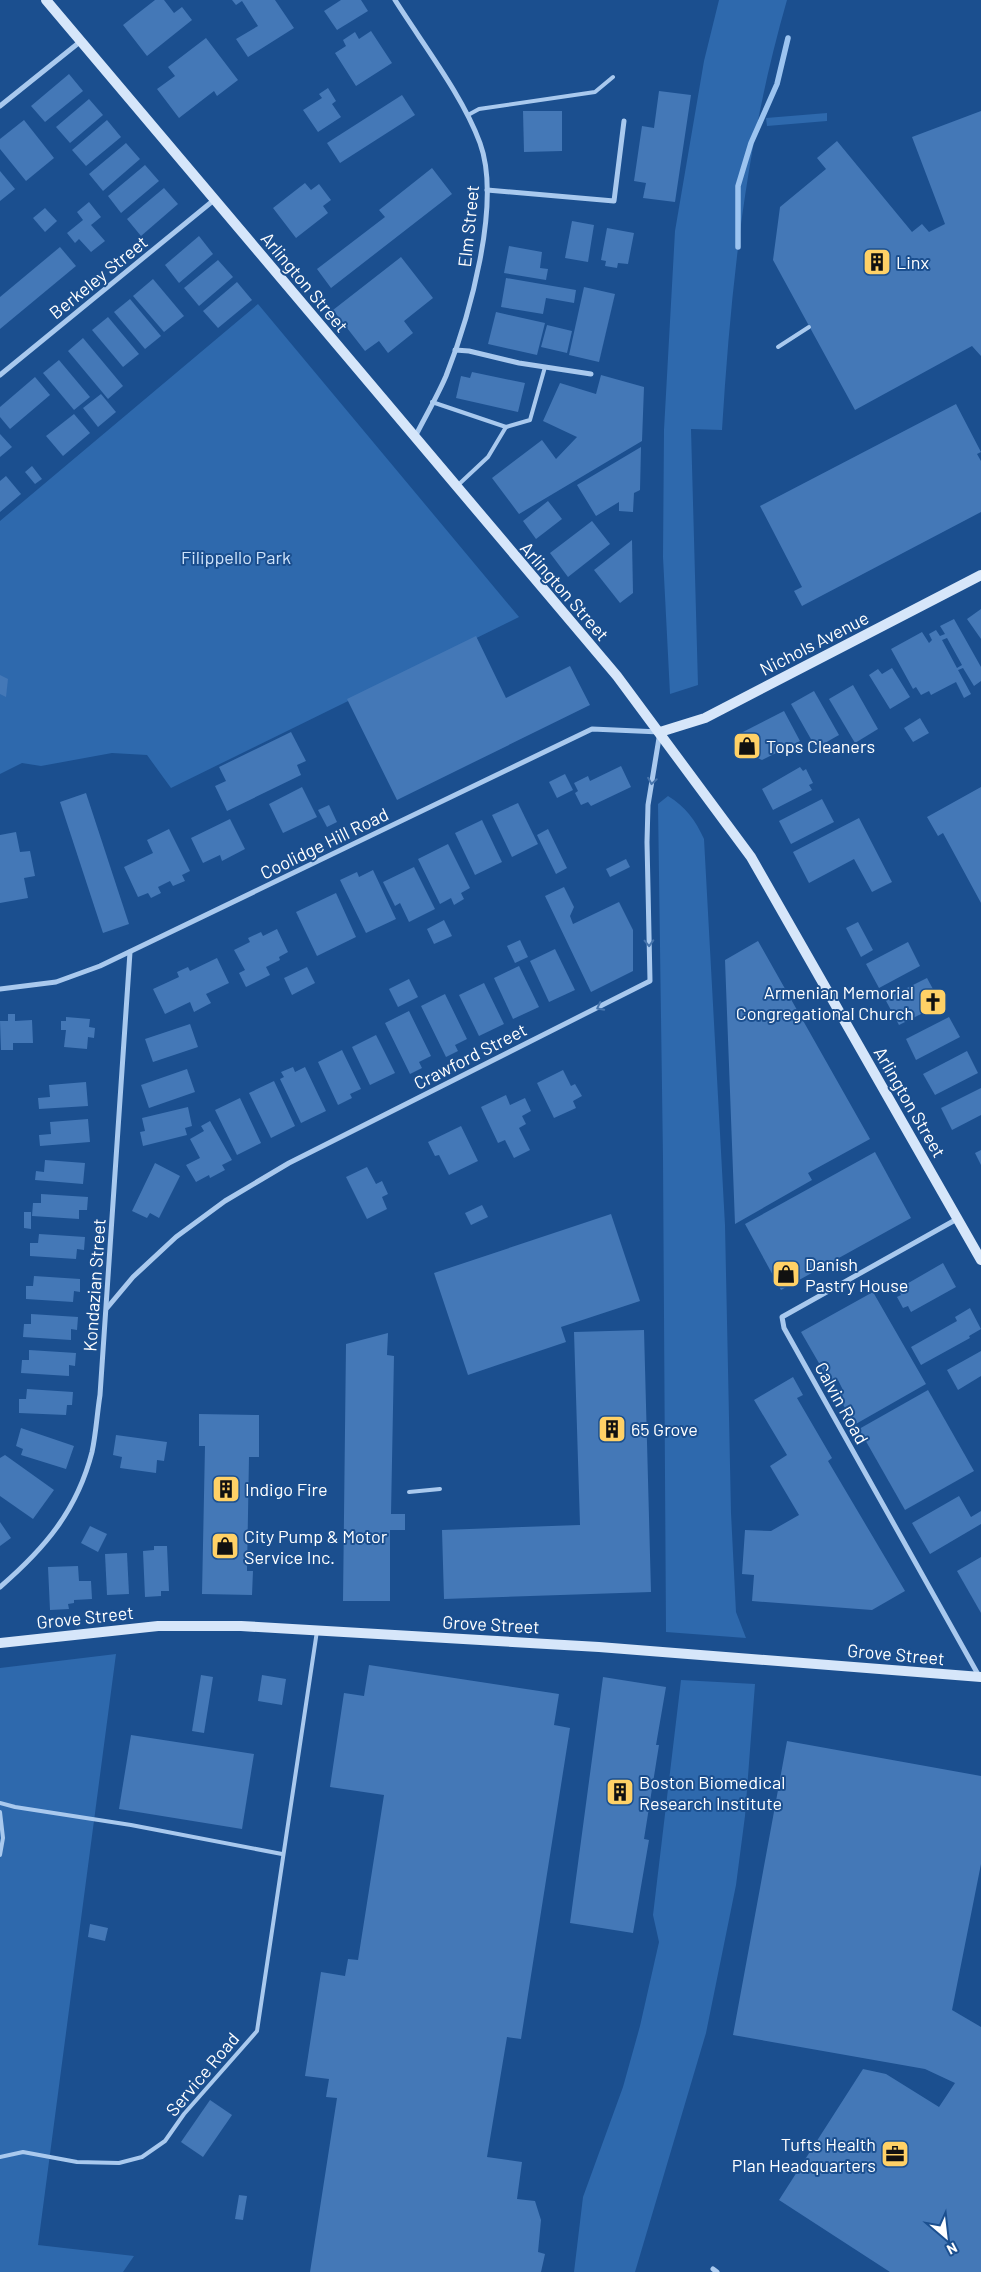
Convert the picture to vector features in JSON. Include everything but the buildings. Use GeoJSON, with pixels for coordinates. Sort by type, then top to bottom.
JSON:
{"type":"FeatureCollection","features":[{"type":"Feature","properties":{"kind":"street","name":"Arlington Street"},"geometry":{"type":"LineString","coordinates":[[46,0],[414,438],[617,676],[660,732],[751,857],[981,1260]]}},
{"type":"Feature","properties":{"kind":"street","name":"Elm Street"},"geometry":{"type":"LineString","coordinates":[[395,0],[468,115],[481,145],[486,165],[487,190],[484,237],[468,312],[445,378],[414,438]]}},
{"type":"Feature","properties":{"kind":"street"},"geometry":{"type":"LineString","coordinates":[[0,106],[81,41]]}},
{"type":"Feature","properties":{"kind":"street"},"geometry":{"type":"LineString","coordinates":[[487,190],[614,201],[624,121]]}},
{"type":"Feature","properties":{"kind":"street","name":"Berkeley Street"},"geometry":{"type":"LineString","coordinates":[[0,375],[214,200]]}},
{"type":"Feature","properties":{"kind":"street"},"geometry":{"type":"LineString","coordinates":[[456,350],[591,374]]}},
{"type":"Feature","properties":{"kind":"street","name":"Nichols Avenue"},"geometry":{"type":"LineString","coordinates":[[660,732],[705,718],[981,575]]}},
{"type":"Feature","properties":{"kind":"street","name":"Coolidge Hill Road"},"geometry":{"type":"LineString","coordinates":[[0,990],[56,982],[100,966],[592,729],[660,732]]}},
{"type":"Feature","properties":{"kind":"street","name":"Crawford Street"},"geometry":{"type":"LineString","coordinates":[[107,1308],[133,1276],[169,1244],[225,1201],[289,1163],[650,981],[648,805],[660,732]]}},
{"type":"Feature","properties":{"kind":"street","name":"Kondazian Street"},"geometry":{"type":"LineString","coordinates":[[0,1587],[28,1563],[57,1530],[78,1495],[92,1452],[100,1395],[107,1308],[130,952]]}},
{"type":"Feature","properties":{"kind":"street","name":"Calvin Road"},"geometry":{"type":"LineString","coordinates":[[958,1218],[782,1317],[784,1328],[980,1677]]}},
{"type":"Feature","properties":{"kind":"street","name":"Grove Street"},"geometry":{"type":"LineString","coordinates":[[0,1643],[158,1626],[241,1626],[673,1652],[980,1677]]}},
{"type":"Feature","properties":{"kind":"lane"},"geometry":{"type":"LineString","coordinates":[[468,115],[479,109],[595,92],[613,77]]}},
{"type":"Feature","properties":{"kind":"lane"},"geometry":{"type":"LineString","coordinates":[[778,346],[809,328]]}},
{"type":"Feature","properties":{"kind":"lane"},"geometry":{"type":"LineString","coordinates":[[432,402],[506,427],[530,420],[545,367]]}},
{"type":"Feature","properties":{"kind":"lane"},"geometry":{"type":"LineString","coordinates":[[456,487],[488,457],[506,427]]}},
{"type":"Feature","properties":{"kind":"lane"},"geometry":{"type":"LineString","coordinates":[[409,1492],[440,1489]]}},
{"type":"Feature","properties":{"kind":"lane","name":"Service Road"},"geometry":{"type":"LineString","coordinates":[[0,2157],[23,2152],[77,2162],[118,2163],[142,2157],[166,2142],[184,2114],[257,2030],[317,1630]]}},
{"type":"Feature","properties":{"kind":"lane"},"geometry":{"type":"LineString","coordinates":[[0,1803],[282,1854]]}},
{"type":"Feature","properties":{"kind":"lane"},"geometry":{"type":"LineString","coordinates":[[0,1812],[3,1838],[0,1855]]}},
{"type":"Feature","properties":{"kind":"green space"},"geometry":{"type":"Polygon","coordinates":[[[719,0],[787,0],[761,107],[742,213],[730,321],[722,430],[691,429],[698,685],[670,694],[663,557],[664,430],[675,231],[704,61],[719,0]]]}},
{"type":"Feature","properties":{"kind":"green space"},"geometry":{"type":"Polygon","coordinates":[[[827,113],[827,121],[767,126],[766,118],[827,113]]]}},
{"type":"Feature","properties":{"kind":"green space","name":"Filippello Park"},"geometry":{"type":"Polygon","coordinates":[[[258,304],[519,617],[171,788],[147,755],[112,753],[41,766],[22,763],[0,774],[0,521],[258,304]]]}},
{"type":"Feature","properties":{"kind":"green space"},"geometry":{"type":"Polygon","coordinates":[[[668,796],[680,804],[689,814],[704,839],[725,1225],[731,1513],[736,1612],[746,1638],[666,1632],[663,1159],[658,804],[668,796]]]}},
{"type":"Feature","properties":{"kind":"green space"},"geometry":{"type":"Polygon","coordinates":[[[116,1654],[38,2245],[134,2256],[123,2272],[0,2272],[0,1668],[116,1654]]]}},
{"type":"Feature","properties":{"kind":"green space"},"geometry":{"type":"Polygon","coordinates":[[[681,1680],[755,1684],[745,1816],[736,1885],[706,2033],[635,2272],[574,2272],[583,2197],[623,2087],[640,2026],[659,1942],[653,1915],[681,1680]]]}},
{"type":"Feature","properties":{"kind":"waterway"},"geometry":{"type":"LineString","coordinates":[[738,247],[738,186],[751,143],[777,84],[788,38]]}},
{"type":"Feature","properties":{"kind":"place","name":"Linx"},"geometry":{"type":"Point","coordinates":[877,262]}},
{"type":"Feature","properties":{"kind":"place","name":"Tops Cleaners"},"geometry":{"type":"Point","coordinates":[747,746]}},
{"type":"Feature","properties":{"kind":"place","name":"Armenian Memorial Congregational Church"},"geometry":{"type":"Point","coordinates":[933,1002]}},
{"type":"Feature","properties":{"kind":"place","name":"Danish Pastry House"},"geometry":{"type":"Point","coordinates":[786,1274]}},
{"type":"Feature","properties":{"kind":"place","name":"65 Grove"},"geometry":{"type":"Point","coordinates":[612,1429]}},
{"type":"Feature","properties":{"kind":"place","name":"Indigo Fire"},"geometry":{"type":"Point","coordinates":[226,1489]}},
{"type":"Feature","properties":{"kind":"place","name":"City Pump & Motor Service Inc."},"geometry":{"type":"Point","coordinates":[225,1546]}},
{"type":"Feature","properties":{"kind":"place","name":"Boston Biomedical Research Institute"},"geometry":{"type":"Point","coordinates":[620,1792]}},
{"type":"Feature","properties":{"kind":"place","name":"Tufts Health Plan Headquarters"},"geometry":{"type":"Point","coordinates":[895,2154]}}]}
